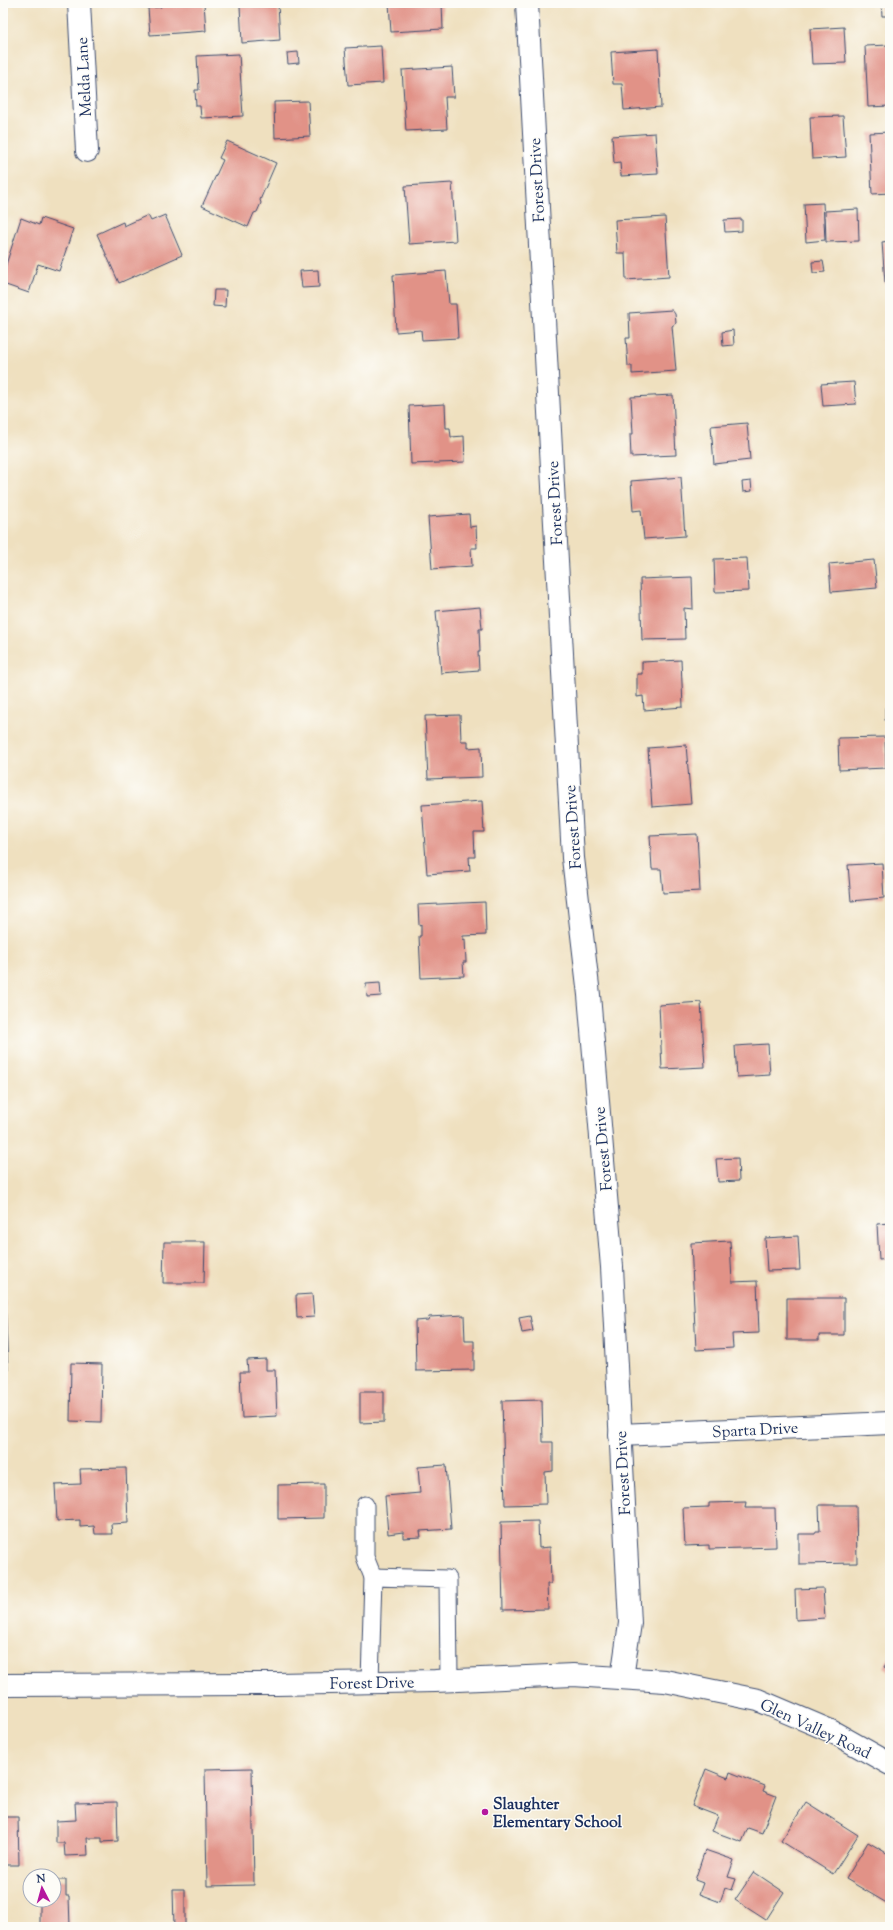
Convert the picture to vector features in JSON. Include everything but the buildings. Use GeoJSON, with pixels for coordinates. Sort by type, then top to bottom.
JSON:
{"type":"FeatureCollection","features":[{"type":"Feature","properties":{"kind":"street","name":"Melda Lane"},"geometry":{"type":"LineString","coordinates":[[79,3],[86,151]]}},
{"type":"Feature","properties":{"kind":"street","name":"Forest Drive"},"geometry":{"type":"LineString","coordinates":[[3,1685],[370,1682],[573,1675],[622,1678],[630,1623],[612,1268],[591,1018],[573,858],[527,3]]}},
{"type":"Feature","properties":{"kind":"street","name":"Sparta Drive"},"geometry":{"type":"LineString","coordinates":[[620,1436],[890,1423]]}},
{"type":"Feature","properties":{"kind":"street","name":"Glen Valley Road"},"geometry":{"type":"LineString","coordinates":[[622,1678],[665,1681],[758,1700],[830,1731],[890,1764]]}},
{"type":"Feature","properties":{"kind":"lane"},"geometry":{"type":"LineString","coordinates":[[365,1505],[365,1557],[373,1577],[370,1682]]}},
{"type":"Feature","properties":{"kind":"lane"},"geometry":{"type":"LineString","coordinates":[[373,1577],[448,1579],[449,1680]]}},
{"type":"Feature","properties":{"kind":"place","name":"Slaughter Elementary School"},"geometry":{"type":"Point","coordinates":[485,1812]}}]}
